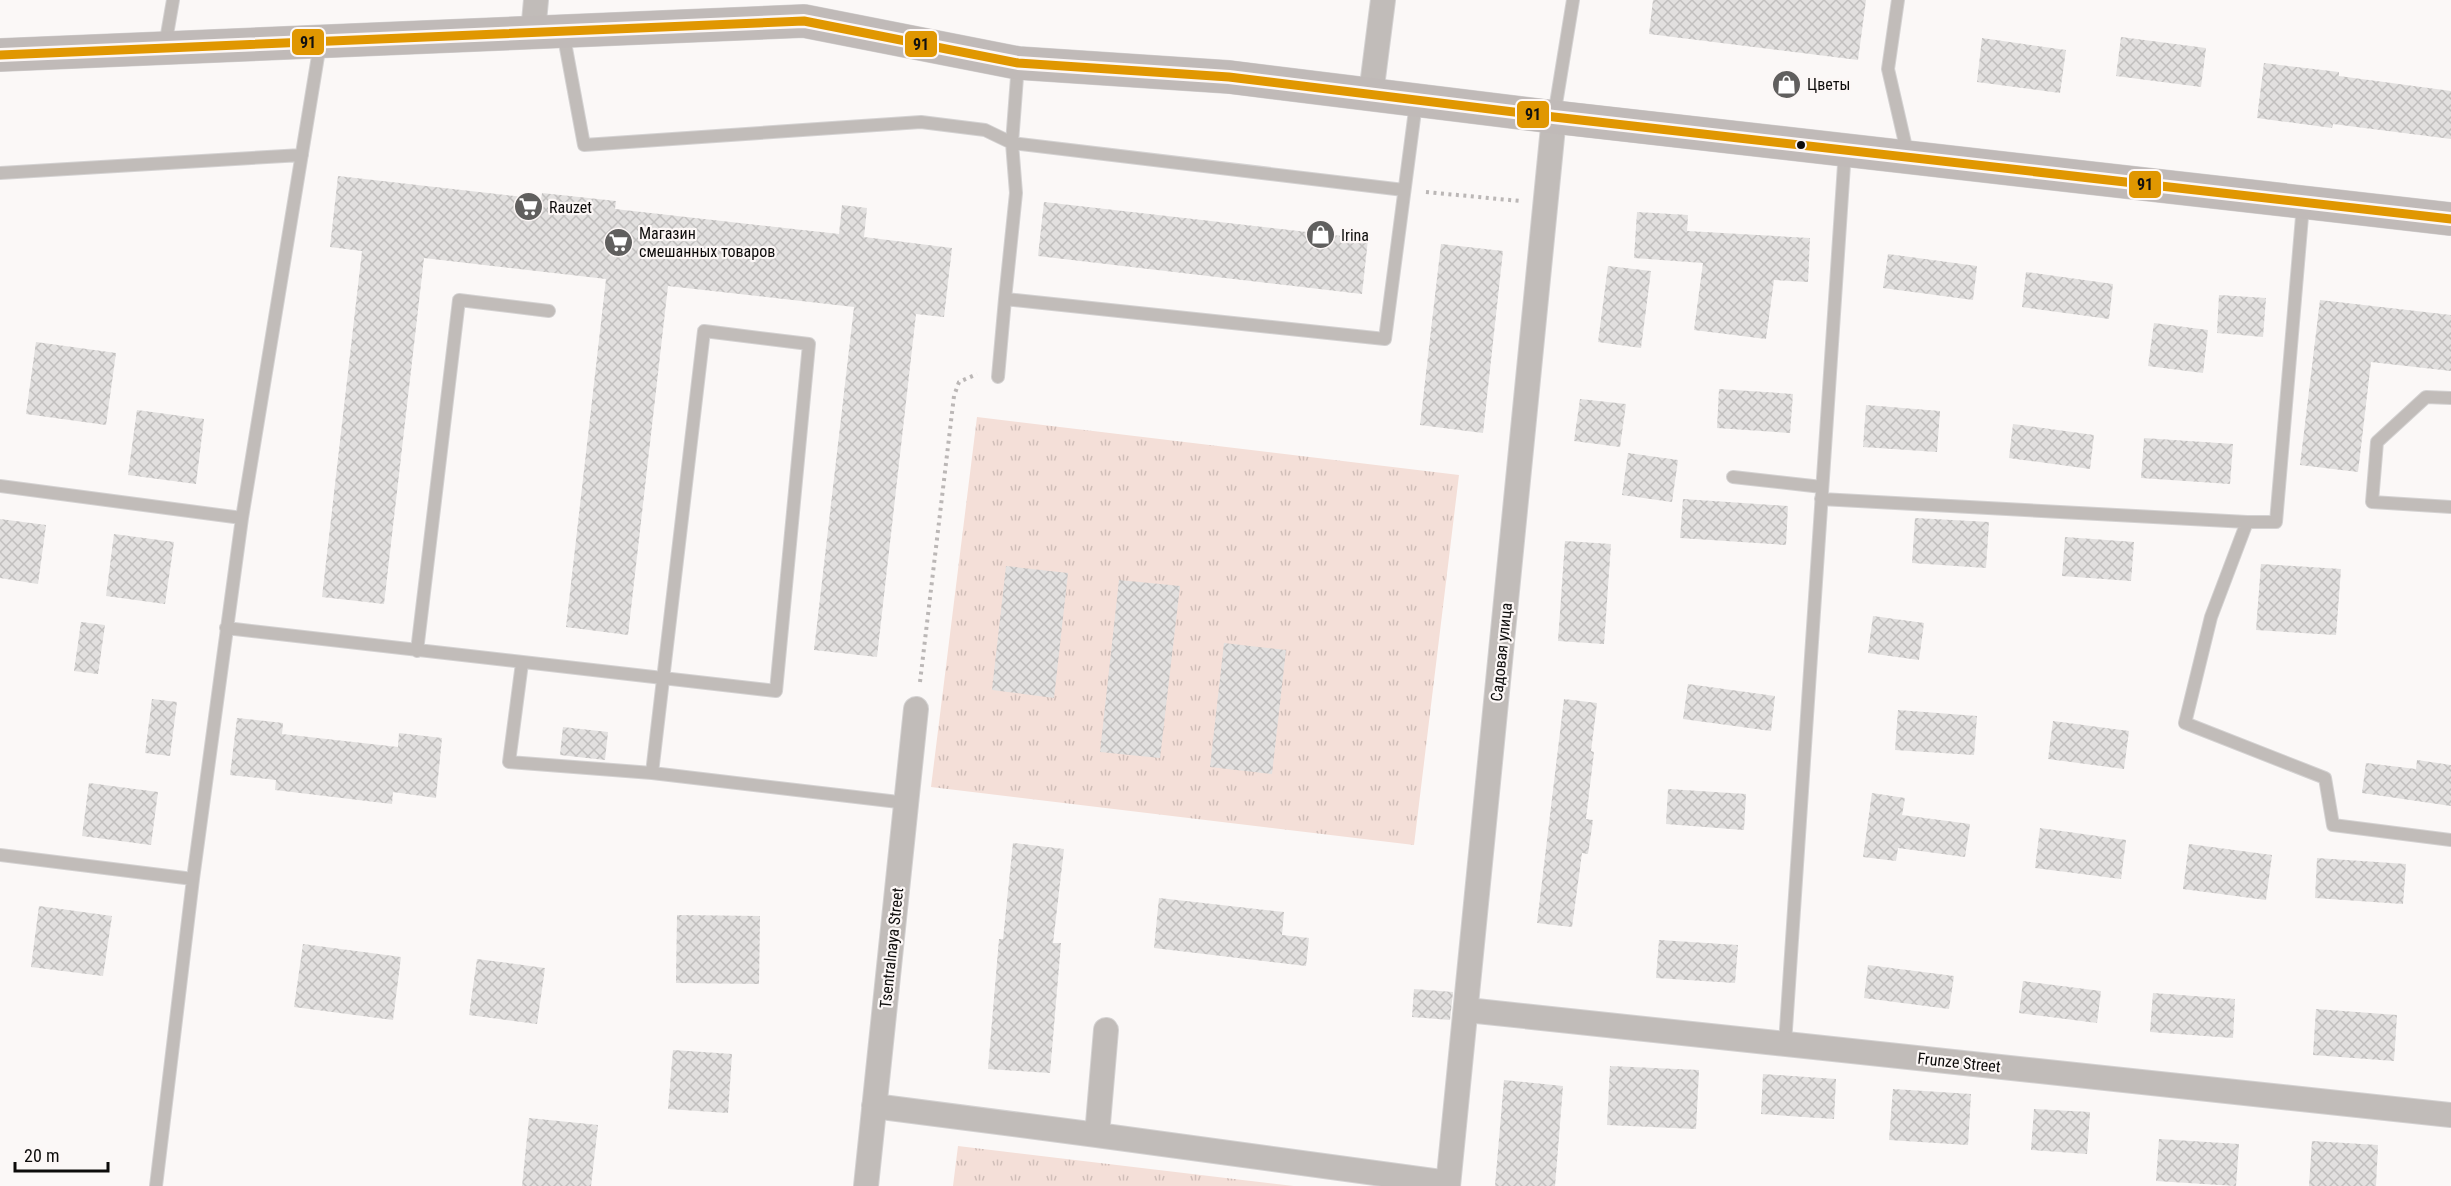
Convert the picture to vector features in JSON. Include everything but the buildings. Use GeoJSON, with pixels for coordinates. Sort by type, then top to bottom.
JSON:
{"type":"FeatureCollection","features":[{"type":"Feature","properties":{"kind":"street"},"geometry":{"type":"LineString","coordinates":[[536,0],[548,32]]}},
{"type":"Feature","properties":{"kind":"street"},"geometry":{"type":"LineString","coordinates":[[1371,94],[1383,0]]}},
{"type":"Feature","properties":{"kind":"street"},"geometry":{"type":"LineString","coordinates":[[0,55],[804,21],[1018,63],[1229,77],[1554,117],[2451,219]]}},
{"type":"Feature","properties":{"kind":"street","name":"Садовая улица"},"geometry":{"type":"LineString","coordinates":[[1448,1184],[1554,117]]}},
{"type":"Feature","properties":{"kind":"street","name":"Tsentralnaya Street"},"geometry":{"type":"LineString","coordinates":[[866,1186],[916,710]]}},
{"type":"Feature","properties":{"kind":"street","name":"Frunze Street"},"geometry":{"type":"LineString","coordinates":[[1467,1010],[2451,1115]]}},
{"type":"Feature","properties":{"kind":"street"},"geometry":{"type":"LineString","coordinates":[[1097,1135],[1106,1030]]}},
{"type":"Feature","properties":{"kind":"street"},"geometry":{"type":"LineString","coordinates":[[874,1106],[1448,1184]]}},
{"type":"Feature","properties":{"kind":"lane"},"geometry":{"type":"LineString","coordinates":[[165,48],[173,0]]}},
{"type":"Feature","properties":{"kind":"lane"},"geometry":{"type":"LineString","coordinates":[[1554,117],[1573,0]]}},
{"type":"Feature","properties":{"kind":"lane"},"geometry":{"type":"LineString","coordinates":[[1898,0],[1888,69],[1909,158]]}},
{"type":"Feature","properties":{"kind":"lane"},"geometry":{"type":"LineString","coordinates":[[548,32],[584,145],[921,122],[985,130],[1012,142],[1404,190]]}},
{"type":"Feature","properties":{"kind":"lane"},"geometry":{"type":"LineString","coordinates":[[156,1186],[226,628],[320,42]]}},
{"type":"Feature","properties":{"kind":"lane"},"geometry":{"type":"LineString","coordinates":[[998,376],[1016,193],[1012,142],[1018,63]]}},
{"type":"Feature","properties":{"kind":"lane"},"geometry":{"type":"LineString","coordinates":[[1005,299],[1385,339],[1416,100]]}},
{"type":"Feature","properties":{"kind":"lane"},"geometry":{"type":"LineString","coordinates":[[1785,1044],[1845,150]]}},
{"type":"Feature","properties":{"kind":"lane"},"geometry":{"type":"LineString","coordinates":[[0,173],[302,155]]}},
{"type":"Feature","properties":{"kind":"lane"},"geometry":{"type":"LineString","coordinates":[[1733,477],[1822,493],[2247,522],[2276,522],[2303,202]]}},
{"type":"Feature","properties":{"kind":"lane"},"geometry":{"type":"LineString","coordinates":[[417,651],[459,300],[549,311]]}},
{"type":"Feature","properties":{"kind":"lane"},"geometry":{"type":"LineString","coordinates":[[226,628],[662,680],[776,691],[809,344],[704,331],[662,680],[652,773]]}},
{"type":"Feature","properties":{"kind":"lane"},"geometry":{"type":"LineString","coordinates":[[2451,398],[2426,397],[2377,442],[2372,502],[2451,507]]}},
{"type":"Feature","properties":{"kind":"lane"},"geometry":{"type":"LineString","coordinates":[[0,486],[242,518]]}},
{"type":"Feature","properties":{"kind":"lane"},"geometry":{"type":"LineString","coordinates":[[2247,522],[2211,617],[2185,723],[2325,778],[2333,825],[2451,840]]}},
{"type":"Feature","properties":{"kind":"lane"},"geometry":{"type":"LineString","coordinates":[[522,663],[509,762],[652,773],[907,803]]}},
{"type":"Feature","properties":{"kind":"lane"},"geometry":{"type":"LineString","coordinates":[[0,855],[193,879]]}},
{"type":"Feature","properties":{"kind":"path"},"geometry":{"type":"LineString","coordinates":[[1404,190],[1545,203]]}},
{"type":"Feature","properties":{"kind":"path"},"geometry":{"type":"LineString","coordinates":[[916,710],[954,396],[959,382],[977,374],[998,376]]}},
{"type":"Feature","properties":{"kind":"green space"},"geometry":{"type":"Polygon","coordinates":[[[977,417],[1459,475],[1414,845],[931,787],[977,417]]]}},
{"type":"Feature","properties":{"kind":"green space"},"geometry":{"type":"Polygon","coordinates":[[[958,1146],[1294,1186],[953,1186],[958,1146]]]}},
{"type":"Feature","properties":{"kind":"transit line","name":"91"},"geometry":{"type":"LineString","coordinates":[[0,55],[804,21],[1018,63],[1229,77],[1554,117],[2451,219]]}},
{"type":"Feature","properties":{"kind":"place","name":"Цветы"},"geometry":{"type":"Point","coordinates":[1786,84]}},
{"type":"Feature","properties":{"kind":"place","name":"Rauzet"},"geometry":{"type":"Point","coordinates":[528,207]}},
{"type":"Feature","properties":{"kind":"place","name":"Irina"},"geometry":{"type":"Point","coordinates":[1320,235]}},
{"type":"Feature","properties":{"kind":"place","name":"Магазин смешанных товаров"},"geometry":{"type":"Point","coordinates":[618,242]}}]}
